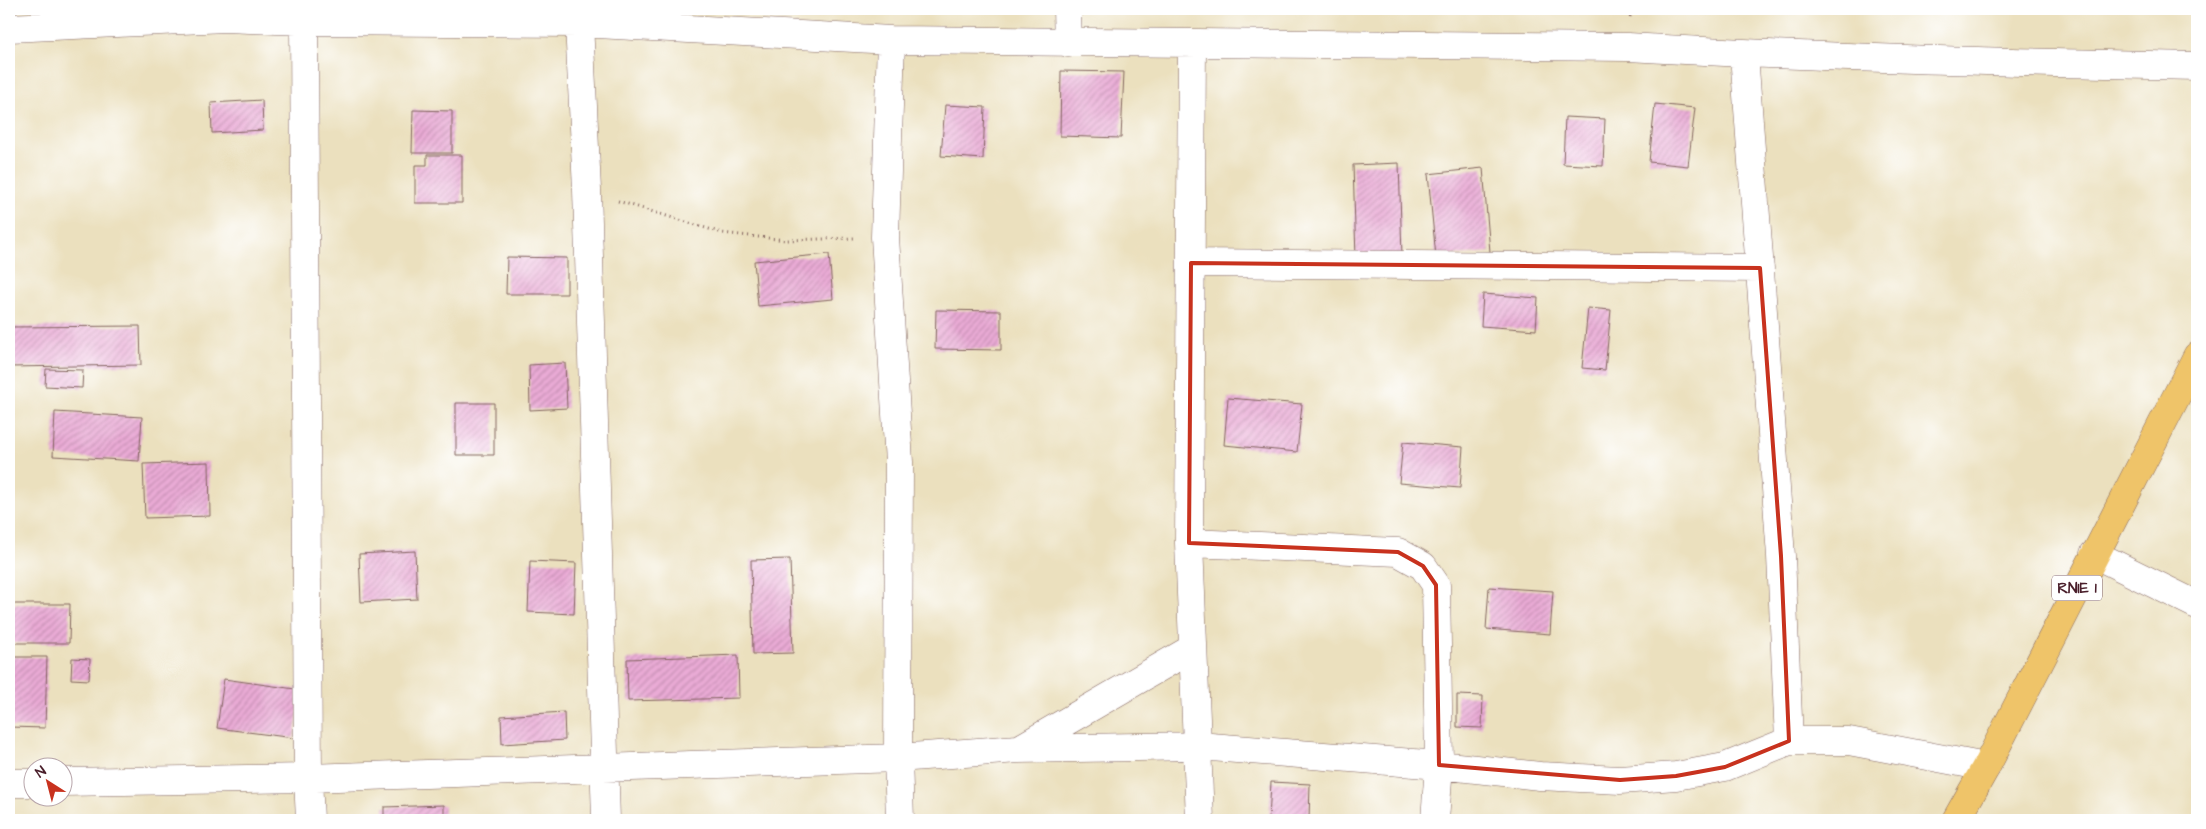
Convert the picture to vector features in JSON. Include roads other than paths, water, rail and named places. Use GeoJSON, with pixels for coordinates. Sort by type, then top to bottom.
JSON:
{"type":"FeatureCollection","features":[{"type":"Feature","properties":{"kind":"highway","name":"RNIE 1"},"geometry":{"type":"LineString","coordinates":[[1956,820],[1986,767],[2197,356]]}},
{"type":"Feature","properties":{"kind":"street"},"geometry":{"type":"LineString","coordinates":[[9,17],[17,9]]}},
{"type":"Feature","properties":{"kind":"street"},"geometry":{"type":"LineString","coordinates":[[1067,9],[1068,43]]}},
{"type":"Feature","properties":{"kind":"street"},"geometry":{"type":"LineString","coordinates":[[297,15],[310,820]]}},
{"type":"Feature","properties":{"kind":"street"},"geometry":{"type":"LineString","coordinates":[[9,28],[297,15],[579,23],[891,40],[1628,47],[1744,54],[1917,60],[2197,66]]}},
{"type":"Feature","properties":{"kind":"street"},"geometry":{"type":"LineString","coordinates":[[579,23],[587,190],[606,820]]}},
{"type":"Feature","properties":{"kind":"street"},"geometry":{"type":"LineString","coordinates":[[891,40],[885,237],[899,462],[898,758],[900,820]]}},
{"type":"Feature","properties":{"kind":"street"},"geometry":{"type":"LineString","coordinates":[[1192,44],[1189,543],[1200,820]]}},
{"type":"Feature","properties":{"kind":"street"},"geometry":{"type":"LineString","coordinates":[[1744,54],[1782,556],[1790,741]]}},
{"type":"Feature","properties":{"kind":"street"},"geometry":{"type":"LineString","coordinates":[[1191,262],[1760,268]]}},
{"type":"Feature","properties":{"kind":"street"},"geometry":{"type":"LineString","coordinates":[[1189,543],[1398,552],[1424,566],[1436,585],[1439,765],[1435,820]]}},
{"type":"Feature","properties":{"kind":"street"},"geometry":{"type":"LineString","coordinates":[[2094,554],[2197,605]]}},
{"type":"Feature","properties":{"kind":"street"},"geometry":{"type":"LineString","coordinates":[[1018,749],[1193,648]]}},
{"type":"Feature","properties":{"kind":"street"},"geometry":{"type":"LineString","coordinates":[[72,782],[604,770],[898,758],[1018,749],[1198,746],[1439,765],[1540,776],[1620,780],[1676,776],[1725,767],[1790,741],[1848,741],[1986,767]]}},
{"type":"Feature","properties":{"kind":"street"},"geometry":{"type":"LineString","coordinates":[[9,783],[22,783]]}}]}
